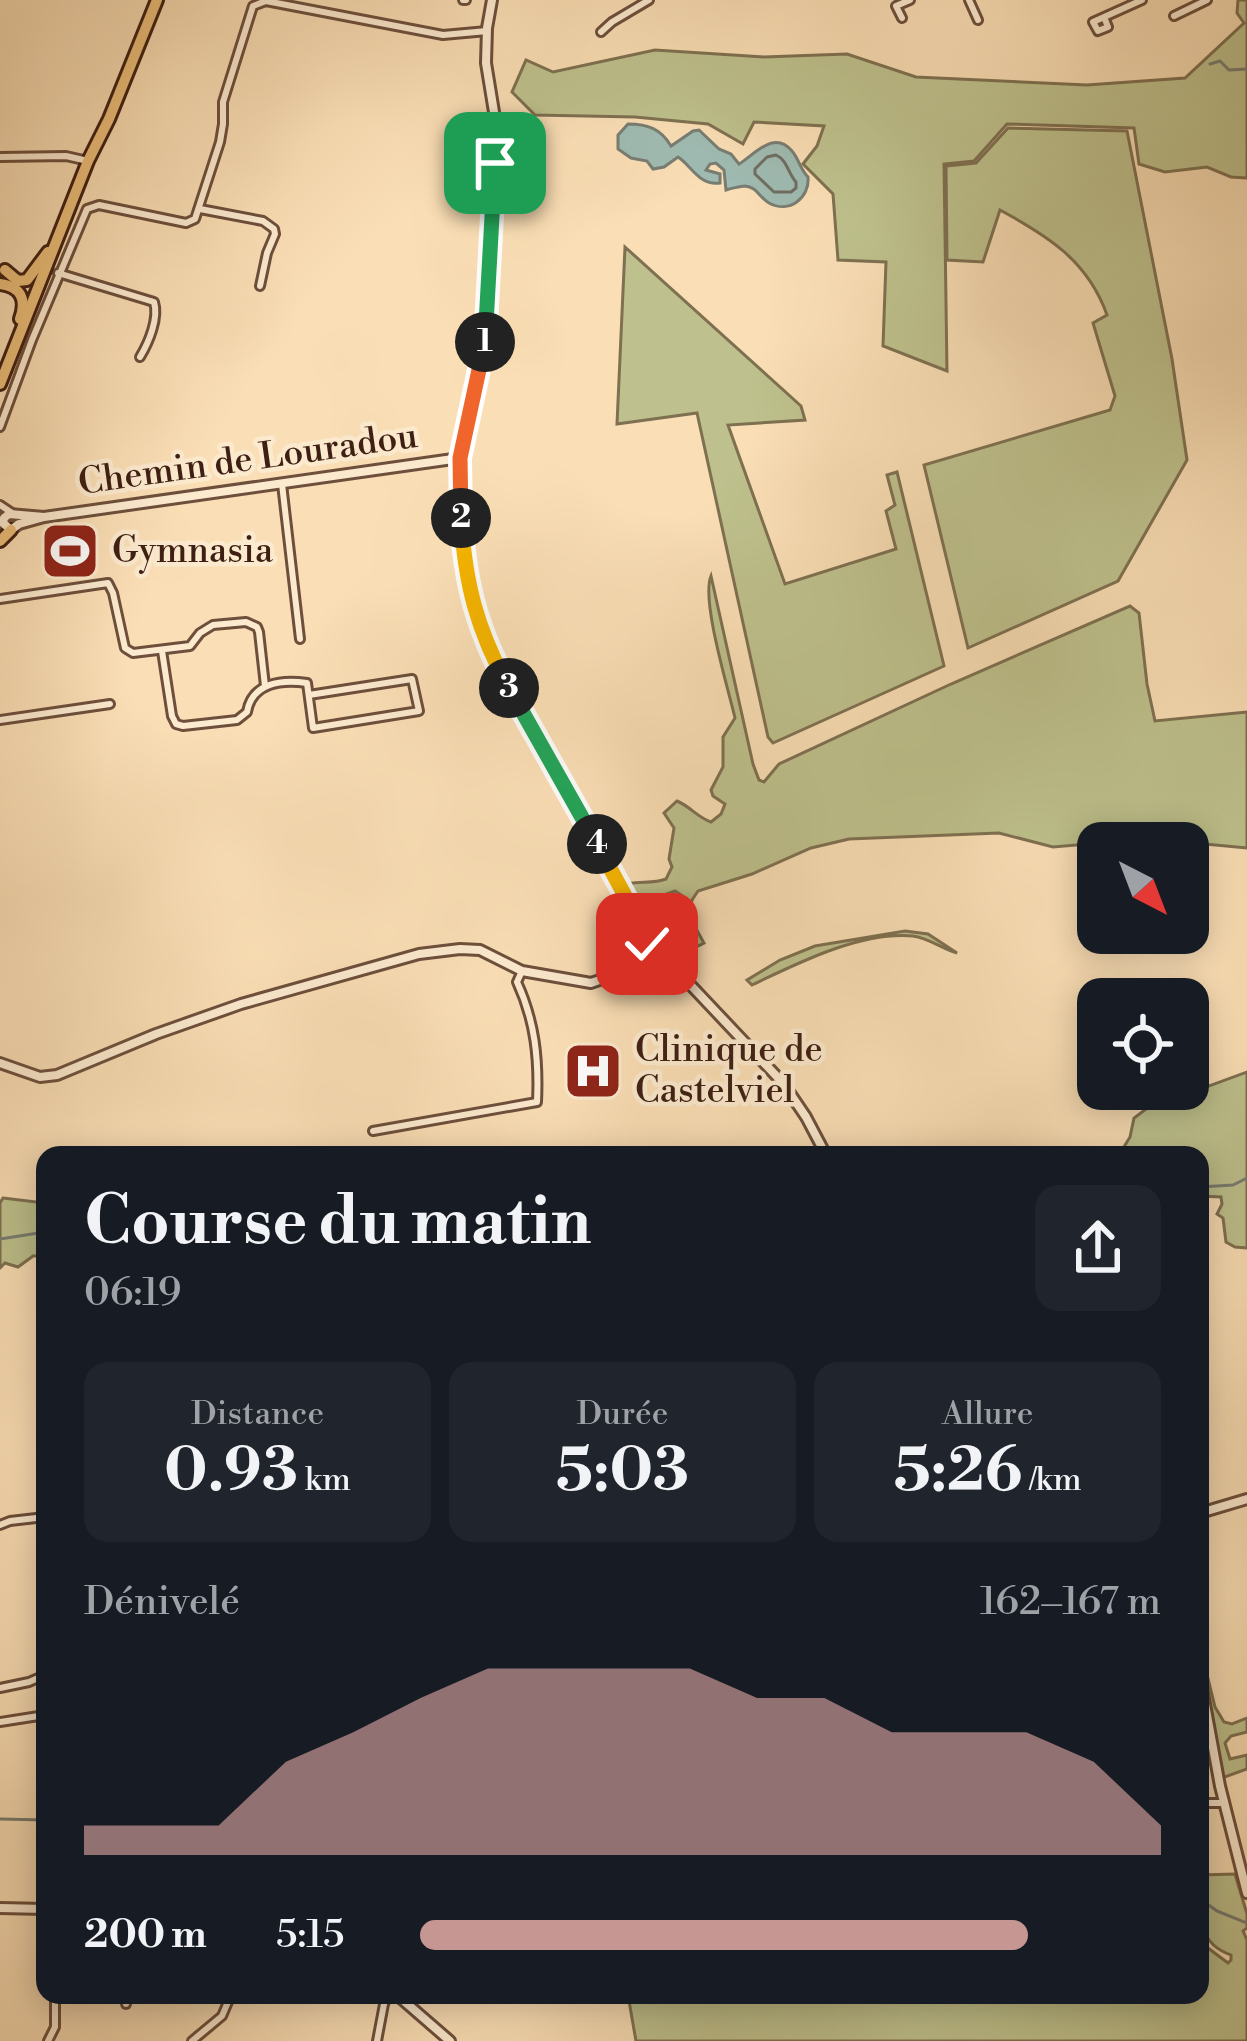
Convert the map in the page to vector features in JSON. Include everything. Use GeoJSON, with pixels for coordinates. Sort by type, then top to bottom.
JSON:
{"type":"FeatureCollection","features":[{"type":"Feature","properties":{"kind":"main road"},"geometry":{"type":"LineString","coordinates":[[0,382],[52,271],[157,0]]}},
{"type":"Feature","properties":{"kind":"main road"},"geometry":{"type":"LineString","coordinates":[[52,271],[62,228],[109,119]]}},
{"type":"Feature","properties":{"kind":"main road"},"geometry":{"type":"LineString","coordinates":[[1,274],[18,281],[30,278],[62,228]]}},
{"type":"Feature","properties":{"kind":"main road"},"geometry":{"type":"LineString","coordinates":[[0,382],[24,306],[19,290],[1,274]]}},
{"type":"Feature","properties":{"kind":"main road"},"geometry":{"type":"LineString","coordinates":[[0,541],[10,523]]}},
{"type":"Feature","properties":{"kind":"street"},"geometry":{"type":"LineString","coordinates":[[601,32],[650,0]]}},
{"type":"Feature","properties":{"kind":"street"},"geometry":{"type":"LineString","coordinates":[[902,18],[896,6],[910,0]]}},
{"type":"Feature","properties":{"kind":"street"},"geometry":{"type":"LineString","coordinates":[[969,0],[978,20]]}},
{"type":"Feature","properties":{"kind":"street"},"geometry":{"type":"LineString","coordinates":[[1104,17],[1142,0]]}},
{"type":"Feature","properties":{"kind":"street"},"geometry":{"type":"LineString","coordinates":[[1174,16],[1207,0]]}},
{"type":"Feature","properties":{"kind":"street"},"geometry":{"type":"LineString","coordinates":[[0,427],[52,271],[83,214],[99,205],[186,223],[195,220],[224,124],[223,102],[250,11],[258,2],[443,34],[487,30]]}},
{"type":"Feature","properties":{"kind":"street"},"geometry":{"type":"LineString","coordinates":[[494,3],[486,63],[496,148],[487,330],[460,458],[459,498],[464,562],[481,634],[650,942],[783,1083],[821,1146]]}},
{"type":"Feature","properties":{"kind":"street"},"geometry":{"type":"LineString","coordinates":[[0,157],[66,156],[88,161]]}},
{"type":"Feature","properties":{"kind":"street"},"geometry":{"type":"LineString","coordinates":[[200,209],[263,221],[274,229],[260,286]]}},
{"type":"Feature","properties":{"kind":"street"},"geometry":{"type":"LineString","coordinates":[[52,271],[154,302],[156,310],[140,357]]}},
{"type":"Feature","properties":{"kind":"street","name":"Chemin de Louradou"},"geometry":{"type":"LineString","coordinates":[[10,523],[460,458]]}},
{"type":"Feature","properties":{"kind":"street"},"geometry":{"type":"LineString","coordinates":[[282,484],[301,639]]}},
{"type":"Feature","properties":{"kind":"street"},"geometry":{"type":"LineString","coordinates":[[0,506],[10,523]]}},
{"type":"Feature","properties":{"kind":"street"},"geometry":{"type":"LineString","coordinates":[[0,599],[108,583],[125,648],[133,653],[190,646],[214,625],[253,624],[259,632],[265,686]]}},
{"type":"Feature","properties":{"kind":"street"},"geometry":{"type":"LineString","coordinates":[[162,651],[172,716],[183,726],[242,717],[252,694],[265,686],[298,681],[307,682],[314,728],[418,711],[412,679],[309,695]]}},
{"type":"Feature","properties":{"kind":"street"},"geometry":{"type":"LineString","coordinates":[[0,720],[110,704]]}},
{"type":"Feature","properties":{"kind":"street"},"geometry":{"type":"LineString","coordinates":[[0,1063],[40,1078],[57,1076],[242,1004],[418,954],[480,950],[522,971],[600,982],[650,942]]}},
{"type":"Feature","properties":{"kind":"street"},"geometry":{"type":"LineString","coordinates":[[373,1131],[537,1102],[531,1013],[517,982],[522,971]]}},
{"type":"Feature","properties":{"kind":"street"},"geometry":{"type":"LineString","coordinates":[[1209,1510],[1247,1498]]}},
{"type":"Feature","properties":{"kind":"street"},"geometry":{"type":"LineString","coordinates":[[0,1525],[36,1518]]}},
{"type":"Feature","properties":{"kind":"street"},"geometry":{"type":"LineString","coordinates":[[0,1688],[36,1679]]}},
{"type":"Feature","properties":{"kind":"street"},"geometry":{"type":"LineString","coordinates":[[0,1722],[36,1716]]}},
{"type":"Feature","properties":{"kind":"street"},"geometry":{"type":"LineString","coordinates":[[1209,1724],[1246,1888]]}},
{"type":"Feature","properties":{"kind":"street"},"geometry":{"type":"LineString","coordinates":[[1209,1803],[1224,1803]]}},
{"type":"Feature","properties":{"kind":"street"},"geometry":{"type":"LineString","coordinates":[[0,1909],[36,1909]]}},
{"type":"Feature","properties":{"kind":"street"},"geometry":{"type":"LineString","coordinates":[[48,2041],[56,2027],[56,2004]]}},
{"type":"Feature","properties":{"kind":"street"},"geometry":{"type":"LineString","coordinates":[[192,2041],[228,2004]]}},
{"type":"Feature","properties":{"kind":"street"},"geometry":{"type":"LineString","coordinates":[[377,2041],[384,2004]]}},
{"type":"Feature","properties":{"kind":"street"},"geometry":{"type":"LineString","coordinates":[[404,2004],[450,2041]]}},
{"type":"Feature","properties":{"kind":"street"},"geometry":{"type":"LineString","coordinates":[[202,2032],[209,2041]]}},
{"type":"Feature","properties":{"kind":"green space"},"geometry":{"type":"Polygon","coordinates":[[[1238,0],[1247,0],[1247,178],[1207,167],[1165,172],[1139,164],[1134,128],[1007,124],[974,161],[944,164],[947,371],[883,346],[886,262],[838,260],[833,194],[803,164],[824,126],[754,122],[743,144],[708,124],[535,115],[512,92],[526,60],[553,72],[655,50],[764,57],[847,54],[916,77],[1087,85],[1185,78],[1244,23],[1237,13],[1238,0]]]}},
{"type":"Feature","properties":{"kind":"green space"},"geometry":{"type":"Polygon","coordinates":[[[1008,128],[1127,131],[1187,460],[1118,581],[968,648],[924,465],[1110,410],[1115,396],[1093,323],[1107,315],[1089,279],[1064,252],[1000,210],[983,262],[947,260],[946,166],[976,163],[1008,128]]]}},
{"type":"Feature","properties":{"kind":"green space"},"geometry":{"type":"Polygon","coordinates":[[[625,247],[801,406],[805,420],[728,425],[785,584],[896,549],[886,511],[895,505],[887,475],[897,472],[944,666],[773,743],[768,737],[697,413],[617,424],[625,247]]]}},
{"type":"Feature","properties":{"kind":"green space"},"geometry":{"type":"Polygon","coordinates":[[[711,576],[753,764],[764,782],[779,764],[1130,606],[1139,613],[1155,721],[1247,712],[1247,848],[1209,844],[1209,822],[1077,822],[1077,845],[1053,847],[999,833],[849,839],[811,848],[698,891],[689,916],[704,943],[694,948],[674,929],[684,897],[675,891],[664,895],[659,918],[650,921],[628,884],[666,879],[672,867],[674,828],[664,813],[677,801],[711,822],[725,804],[711,790],[723,767],[723,737],[735,718],[712,624],[711,576]]]}},
{"type":"Feature","properties":{"kind":"green space"},"geometry":{"type":"Polygon","coordinates":[[[905,931],[928,934],[957,953],[919,937],[872,938],[830,950],[752,985],[747,980],[815,946],[905,931]]]}},
{"type":"Feature","properties":{"kind":"green space"},"geometry":{"type":"Polygon","coordinates":[[[1247,1072],[1247,1248],[1226,1242],[1223,1218],[1217,1214],[1221,1197],[1209,1196],[1209,1146],[1124,1146],[1134,1118],[1145,1110],[1209,1110],[1209,1086],[1247,1072]]]}},
{"type":"Feature","properties":{"kind":"green space"},"geometry":{"type":"Polygon","coordinates":[[[3,1198],[36,1202],[36,1256],[18,1267],[5,1263],[0,1268],[3,1198]]]}},
{"type":"Feature","properties":{"kind":"green space"},"geometry":{"type":"Polygon","coordinates":[[[1209,1683],[1224,1722],[1247,1718],[1247,1732],[1225,1743],[1230,1759],[1247,1755],[1247,1769],[1222,1778],[1209,1711],[1209,1683]]]}},
{"type":"Feature","properties":{"kind":"green space"},"geometry":{"type":"Polygon","coordinates":[[[1235,1874],[1247,1914],[1243,1931],[1247,1940],[1247,2041],[636,2041],[630,2004],[1209,2004],[1209,1949],[1228,1963],[1231,1955],[1209,1939],[1209,1875],[1235,1874]]]}},
{"type":"Feature","properties":{"kind":"water"},"geometry":{"type":"Polygon","coordinates":[[[628,124],[653,129],[671,146],[699,130],[739,164],[778,142],[794,154],[808,177],[806,191],[791,205],[776,206],[749,187],[726,190],[724,170],[716,163],[706,170],[720,174],[720,183],[701,178],[678,157],[653,169],[647,161],[618,149],[618,135],[628,124]]]}},
{"type":"Feature","properties":{"kind":"waterway"},"geometry":{"type":"LineString","coordinates":[[1210,64],[1220,61],[1229,70],[1247,69]]}},
{"type":"Feature","properties":{"kind":"waterway"},"geometry":{"type":"LineString","coordinates":[[1209,1186],[1233,1185],[1247,1178]]}},
{"type":"Feature","properties":{"kind":"waterway"},"geometry":{"type":"LineString","coordinates":[[0,1239],[36,1233]]}},
{"type":"Feature","properties":{"kind":"waterway"},"geometry":{"type":"LineString","coordinates":[[0,1819],[36,1820]]}},
{"type":"Feature","properties":{"kind":"waterway"},"geometry":{"type":"LineString","coordinates":[[1209,1905],[1247,1923]]}},
{"type":"Feature","properties":{"kind":"place","name":"Gymnasia"},"geometry":{"type":"Point","coordinates":[70,551]}},
{"type":"Feature","properties":{"kind":"place","name":"Clinique de Castelviel"},"geometry":{"type":"Point","coordinates":[593,1071]}},
{"type":"Feature","properties":{"kind":"route"},"geometry":{"type":"LineString","coordinates":[[495,163],[487,330],[460,458],[464,562],[481,634],[647,944]]}}]}
